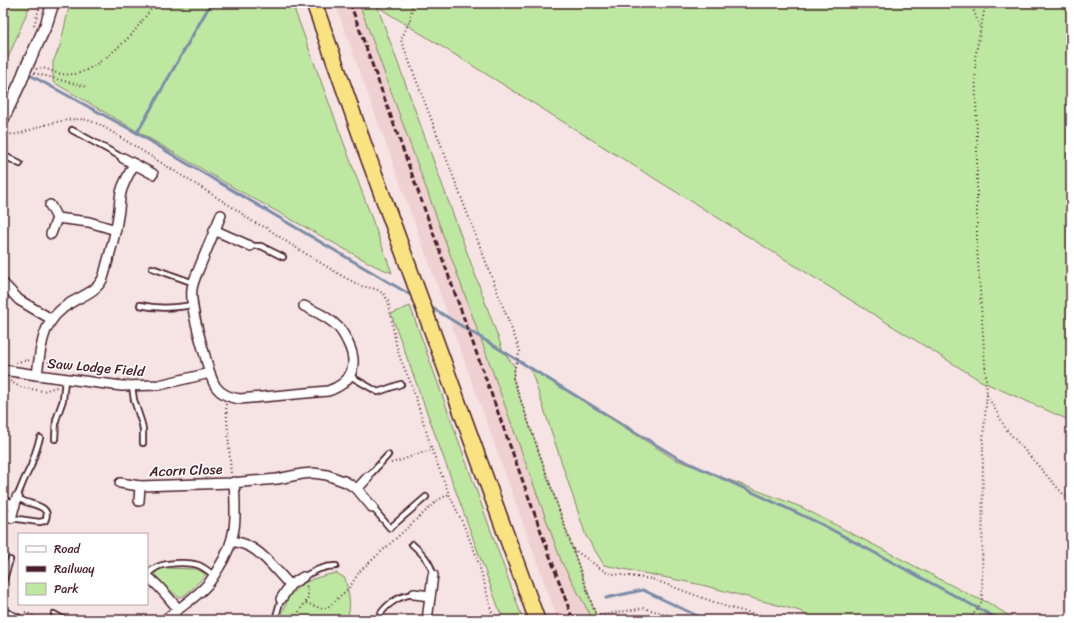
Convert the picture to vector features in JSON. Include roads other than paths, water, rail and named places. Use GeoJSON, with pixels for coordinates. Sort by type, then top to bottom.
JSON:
{"type":"FeatureCollection","features":[{"type":"Feature","properties":{"kind":"highway"},"geometry":{"type":"LineString","coordinates":[[314,3],[366,151],[538,620]]}},
{"type":"Feature","properties":{"kind":"street"},"geometry":{"type":"LineString","coordinates":[[4,114],[21,81],[30,70],[53,3]]}},
{"type":"Feature","properties":{"kind":"street"},"geometry":{"type":"LineString","coordinates":[[123,158],[153,174]]}},
{"type":"Feature","properties":{"kind":"street"},"geometry":{"type":"LineString","coordinates":[[37,375],[43,336],[51,319],[66,306],[93,291],[103,278],[116,230],[122,190],[126,178],[134,164]]}},
{"type":"Feature","properties":{"kind":"street"},"geometry":{"type":"LineString","coordinates":[[50,205],[58,218]]}},
{"type":"Feature","properties":{"kind":"street"},"geometry":{"type":"LineString","coordinates":[[221,215],[192,290],[198,330],[210,373],[217,388],[232,399],[240,399],[328,391],[340,386],[350,376],[353,369],[353,356],[351,350],[342,332],[332,321],[304,306]]}},
{"type":"Feature","properties":{"kind":"street"},"geometry":{"type":"LineString","coordinates":[[58,218],[89,222],[116,230]]}},
{"type":"Feature","properties":{"kind":"street"},"geometry":{"type":"LineString","coordinates":[[51,234],[54,224],[58,218]]}},
{"type":"Feature","properties":{"kind":"street"},"geometry":{"type":"LineString","coordinates":[[214,230],[250,246]]}},
{"type":"Feature","properties":{"kind":"street"},"geometry":{"type":"LineString","coordinates":[[3,283],[19,300],[51,319]]}},
{"type":"Feature","properties":{"kind":"street","name":"Saw Lodge Field"},"geometry":{"type":"LineString","coordinates":[[3,370],[37,375],[65,382],[122,386],[159,385],[210,373]]}},
{"type":"Feature","properties":{"kind":"street","name":"Acorn Close"},"geometry":{"type":"LineString","coordinates":[[120,483],[140,486],[233,482],[271,479],[313,473],[327,475],[346,482],[357,489],[373,508]]}},
{"type":"Feature","properties":{"kind":"street"},"geometry":{"type":"LineString","coordinates":[[357,489],[368,477]]}},
{"type":"Feature","properties":{"kind":"street","name":"Acorn Close"},"geometry":{"type":"LineString","coordinates":[[165,620],[195,596],[207,584],[223,562],[232,541],[235,526],[236,510],[233,482]]}},
{"type":"Feature","properties":{"kind":"street","name":"Acorn Close"},"geometry":{"type":"LineString","coordinates":[[139,501],[140,486]]}},
{"type":"Feature","properties":{"kind":"street"},"geometry":{"type":"LineString","coordinates":[[3,502],[16,501],[11,518]]}},
{"type":"Feature","properties":{"kind":"street"},"geometry":{"type":"LineString","coordinates":[[232,541],[247,545],[255,550],[290,585]]}},
{"type":"Feature","properties":{"kind":"street"},"geometry":{"type":"LineString","coordinates":[[427,620],[433,575]]}},
{"type":"Feature","properties":{"kind":"street"},"geometry":{"type":"LineString","coordinates":[[148,577],[160,587],[178,609]]}},
{"type":"Feature","properties":{"kind":"street"},"geometry":{"type":"LineString","coordinates":[[281,599],[290,585],[303,577]]}},
{"type":"Feature","properties":{"kind":"street"},"geometry":{"type":"LineString","coordinates":[[414,594],[430,596]]}},
{"type":"Feature","properties":{"kind":"street"},"geometry":{"type":"LineString","coordinates":[[3,614],[17,620]]}},
{"type":"Feature","properties":{"kind":"lane"},"geometry":{"type":"LineString","coordinates":[[72,130],[123,158]]}},
{"type":"Feature","properties":{"kind":"lane"},"geometry":{"type":"LineString","coordinates":[[3,155],[20,164]]}},
{"type":"Feature","properties":{"kind":"lane"},"geometry":{"type":"LineString","coordinates":[[250,246],[261,246],[283,257]]}},
{"type":"Feature","properties":{"kind":"lane"},"geometry":{"type":"LineString","coordinates":[[152,268],[194,283]]}},
{"type":"Feature","properties":{"kind":"lane"},"geometry":{"type":"LineString","coordinates":[[140,305],[148,307],[176,308],[194,306]]}},
{"type":"Feature","properties":{"kind":"lane"},"geometry":{"type":"LineString","coordinates":[[350,376],[378,392],[401,384]]}},
{"type":"Feature","properties":{"kind":"lane"},"geometry":{"type":"LineString","coordinates":[[55,439],[56,420],[63,400],[65,382]]}},
{"type":"Feature","properties":{"kind":"lane"},"geometry":{"type":"LineString","coordinates":[[132,386],[134,400],[142,424],[143,443]]}},
{"type":"Feature","properties":{"kind":"lane"},"geometry":{"type":"LineString","coordinates":[[11,518],[39,522],[45,521],[47,517],[43,508],[25,501],[16,501],[31,466],[40,438]]}},
{"type":"Feature","properties":{"kind":"lane"},"geometry":{"type":"LineString","coordinates":[[368,477],[388,455]]}},
{"type":"Feature","properties":{"kind":"lane"},"geometry":{"type":"LineString","coordinates":[[373,508],[390,528],[426,496]]}},
{"type":"Feature","properties":{"kind":"lane"},"geometry":{"type":"LineString","coordinates":[[412,544],[430,564],[433,575]]}},
{"type":"Feature","properties":{"kind":"lane"},"geometry":{"type":"LineString","coordinates":[[3,582],[10,560]]}},
{"type":"Feature","properties":{"kind":"lane"},"geometry":{"type":"LineString","coordinates":[[148,575],[154,568],[163,565],[191,564],[199,566],[214,575]]}},
{"type":"Feature","properties":{"kind":"lane"},"geometry":{"type":"LineString","coordinates":[[303,577],[319,568],[336,566]]}},
{"type":"Feature","properties":{"kind":"lane"},"geometry":{"type":"LineString","coordinates":[[381,613],[384,608],[391,603],[407,595],[414,594]]}},
{"type":"Feature","properties":{"kind":"lane"},"geometry":{"type":"LineString","coordinates":[[275,620],[281,599]]}},
{"type":"Feature","properties":{"kind":"lane"},"geometry":{"type":"LineString","coordinates":[[54,614],[65,620]]}},
{"type":"Feature","properties":{"kind":"waterway"},"geometry":{"type":"LineString","coordinates":[[137,133],[211,3]]}},
{"type":"Feature","properties":{"kind":"waterway"},"geometry":{"type":"LineString","coordinates":[[3,60],[7,63]]}},
{"type":"Feature","properties":{"kind":"waterway"},"geometry":{"type":"LineString","coordinates":[[28,74],[137,133],[414,297]]}},
{"type":"Feature","properties":{"kind":"waterway"},"geometry":{"type":"LineString","coordinates":[[429,306],[676,457],[821,524],[1000,620]]}},
{"type":"Feature","properties":{"kind":"waterway"},"geometry":{"type":"LineString","coordinates":[[606,598],[643,590],[706,620]]}},
{"type":"Feature","properties":{"kind":"railway"},"geometry":{"type":"LineString","coordinates":[[350,3],[573,620]]}}]}
